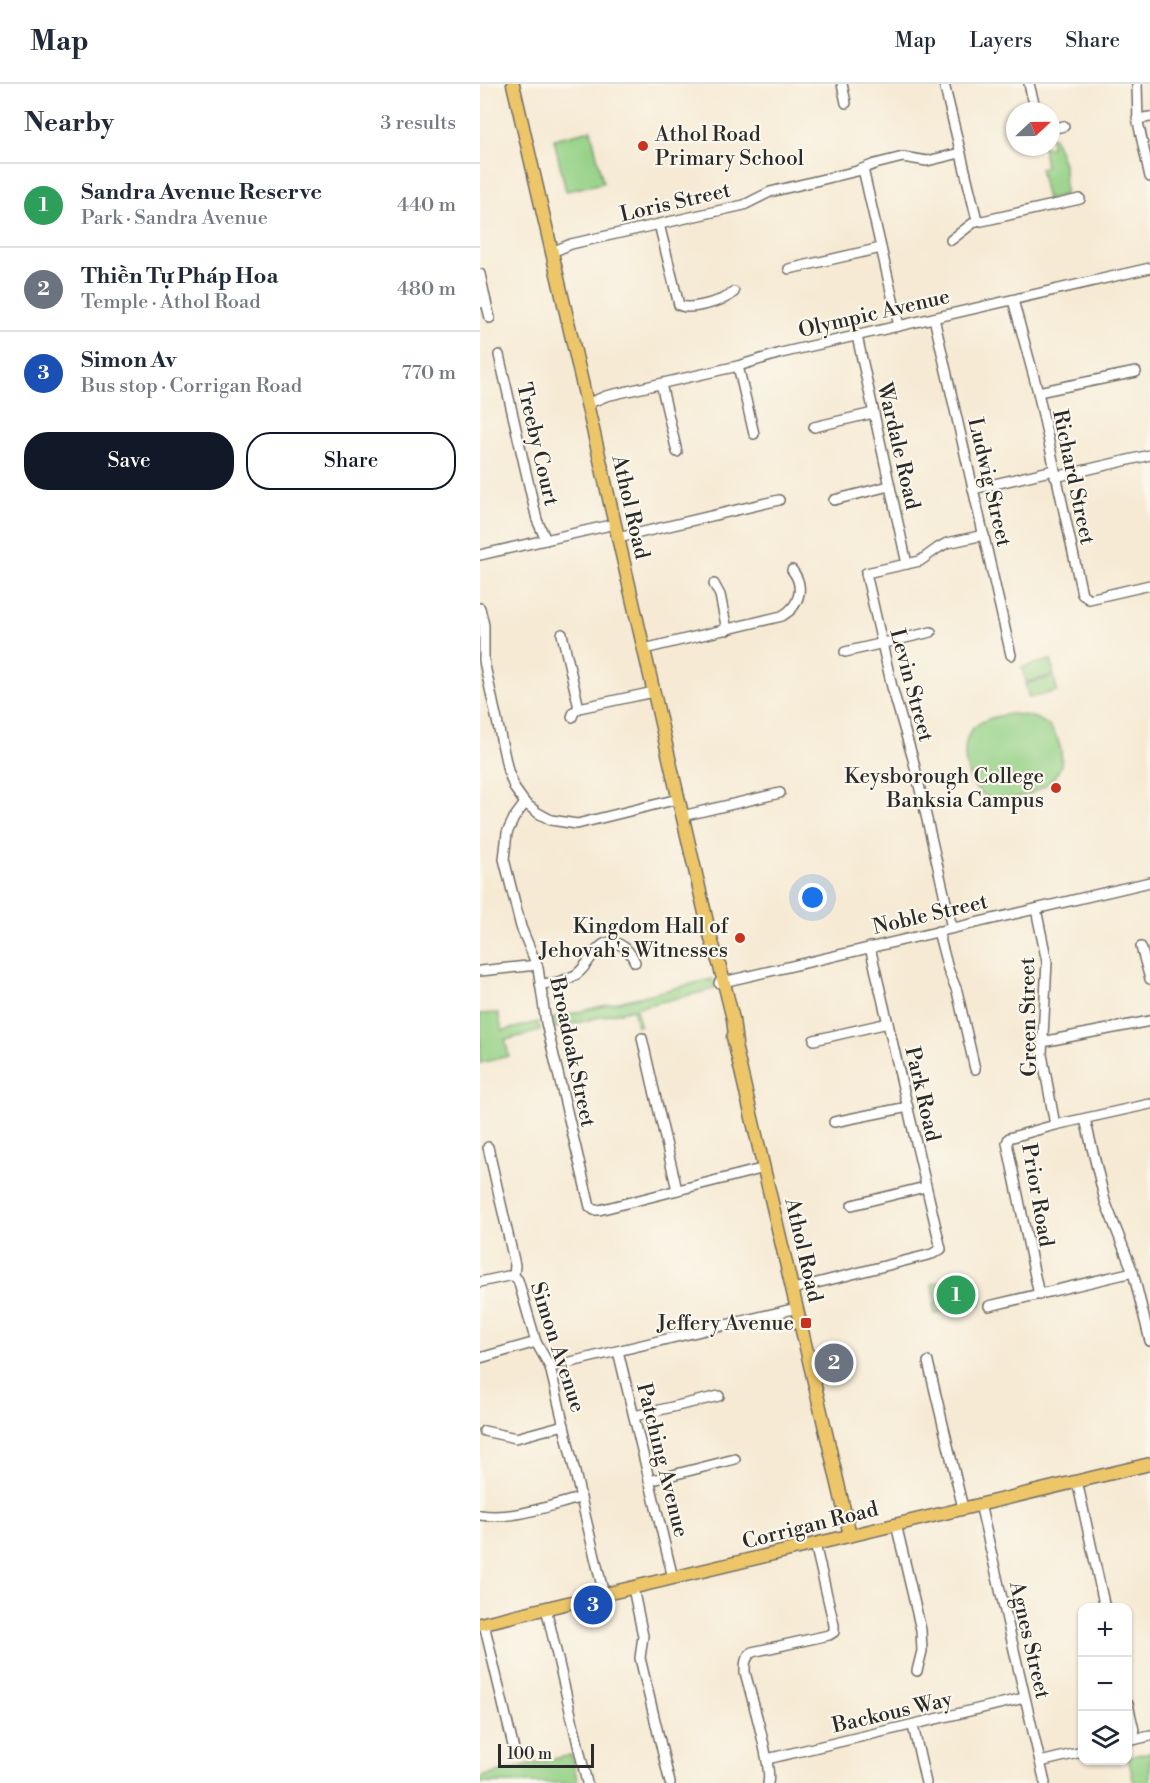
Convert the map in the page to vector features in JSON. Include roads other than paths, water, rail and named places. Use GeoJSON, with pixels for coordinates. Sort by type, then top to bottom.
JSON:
{"type":"FeatureCollection","features":[{"type":"Feature","properties":{"kind":"main road","name":"Athol Road"},"geometry":{"type":"LineString","coordinates":[[513,84],[728,1020],[736,1044],[850,1535]]}},
{"type":"Feature","properties":{"kind":"main road","name":"Corrigan Road"},"geometry":{"type":"LineString","coordinates":[[482,1624],[1150,1464]]}},
{"type":"Feature","properties":{"kind":"street"},"geometry":{"type":"LineString","coordinates":[[842,84],[846,103]]}},
{"type":"Feature","properties":{"kind":"street"},"geometry":{"type":"LineString","coordinates":[[944,84],[977,220]]}},
{"type":"Feature","properties":{"kind":"street"},"geometry":{"type":"LineString","coordinates":[[1029,84],[1034,102]]}},
{"type":"Feature","properties":{"kind":"street"},"geometry":{"type":"LineString","coordinates":[[1137,84],[1137,120],[1150,177]]}},
{"type":"Feature","properties":{"kind":"street"},"geometry":{"type":"LineString","coordinates":[[1137,120],[1150,117]]}},
{"type":"Feature","properties":{"kind":"street"},"geometry":{"type":"LineString","coordinates":[[1060,127],[1064,126]]}},
{"type":"Feature","properties":{"kind":"street","name":"Loris Street"},"geometry":{"type":"LineString","coordinates":[[551,248],[744,205],[770,192],[903,157],[927,161],[960,153]]}},
{"type":"Feature","properties":{"kind":"street"},"geometry":{"type":"LineString","coordinates":[[862,169],[899,326]]}},
{"type":"Feature","properties":{"kind":"street"},"geometry":{"type":"LineString","coordinates":[[951,240],[977,220],[982,221],[1080,199]]}},
{"type":"Feature","properties":{"kind":"street"},"geometry":{"type":"LineString","coordinates":[[659,224],[679,304],[684,308],[692,307],[727,298],[734,292]]}},
{"type":"Feature","properties":{"kind":"street"},"geometry":{"type":"LineString","coordinates":[[789,269],[881,248]]}},
{"type":"Feature","properties":{"kind":"street","name":"Olympic Avenue"},"geometry":{"type":"LineString","coordinates":[[586,401],[738,366],[781,353],[1150,268]]}},
{"type":"Feature","properties":{"kind":"street"},"geometry":{"type":"LineString","coordinates":[[480,274],[483,303],[490,318]]}},
{"type":"Feature","properties":{"kind":"street","name":"Richard Street"},"geometry":{"type":"LineString","coordinates":[[1013,300],[1038,392],[1054,474],[1082,594],[1089,598],[1150,585]]}},
{"type":"Feature","properties":{"kind":"street","name":"Ludwig Street"},"geometry":{"type":"LineString","coordinates":[[934,318],[1011,655]]}},
{"type":"Feature","properties":{"kind":"street","name":"Wardale Road"},"geometry":{"type":"LineString","coordinates":[[857,336],[907,564]]}},
{"type":"Feature","properties":{"kind":"street","name":"Treeby Court"},"geometry":{"type":"LineString","coordinates":[[499,355],[537,520],[546,540]]}},
{"type":"Feature","properties":{"kind":"street"},"geometry":{"type":"LineString","coordinates":[[738,366],[754,434]]}},
{"type":"Feature","properties":{"kind":"street"},"geometry":{"type":"LineString","coordinates":[[1038,392],[1136,372]]}},
{"type":"Feature","properties":{"kind":"street"},"geometry":{"type":"LineString","coordinates":[[661,384],[677,452]]}},
{"type":"Feature","properties":{"kind":"street"},"geometry":{"type":"LineString","coordinates":[[814,427],[873,413]]}},
{"type":"Feature","properties":{"kind":"street"},"geometry":{"type":"LineString","coordinates":[[973,489],[1150,455]]}},
{"type":"Feature","properties":{"kind":"street"},"geometry":{"type":"LineString","coordinates":[[834,500],[889,486]]}},
{"type":"Feature","properties":{"kind":"street"},"geometry":{"type":"LineString","coordinates":[[618,538],[779,500]]}},
{"type":"Feature","properties":{"kind":"street"},"geometry":{"type":"LineString","coordinates":[[480,555],[615,524]]}},
{"type":"Feature","properties":{"kind":"street","name":"Levin Street"},"geometry":{"type":"LineString","coordinates":[[952,928],[913,759],[882,644],[866,573],[920,561],[947,543],[984,535]]}},
{"type":"Feature","properties":{"kind":"street"},"geometry":{"type":"LineString","coordinates":[[644,649],[778,617],[790,611],[800,594],[798,580],[792,570]]}},
{"type":"Feature","properties":{"kind":"street"},"geometry":{"type":"LineString","coordinates":[[714,584],[720,595],[728,630]]}},
{"type":"Feature","properties":{"kind":"street"},"geometry":{"type":"LineString","coordinates":[[480,608],[484,625],[482,665],[510,777],[525,803],[551,820],[577,824],[678,799]]}},
{"type":"Feature","properties":{"kind":"street"},"geometry":{"type":"LineString","coordinates":[[845,652],[931,632]]}},
{"type":"Feature","properties":{"kind":"street"},"geometry":{"type":"LineString","coordinates":[[562,634],[579,708]]}},
{"type":"Feature","properties":{"kind":"street"},"geometry":{"type":"LineString","coordinates":[[572,717],[579,708],[654,692]]}},
{"type":"Feature","properties":{"kind":"street"},"geometry":{"type":"LineString","coordinates":[[682,816],[780,794]]}},
{"type":"Feature","properties":{"kind":"street","name":"Broadoak Street"},"geometry":{"type":"LineString","coordinates":[[525,803],[511,824],[504,851],[506,867],[521,927],[537,964],[548,1030],[588,1203],[592,1209],[599,1210],[677,1190]]}},
{"type":"Feature","properties":{"kind":"street","name":"Noble Street"},"geometry":{"type":"LineString","coordinates":[[721,982],[1150,882]]}},
{"type":"Feature","properties":{"kind":"street","name":"Green Street"},"geometry":{"type":"LineString","coordinates":[[1036,909],[1047,962],[1042,1042],[1044,1067],[1055,1125]]}},
{"type":"Feature","properties":{"kind":"street"},"geometry":{"type":"LineString","coordinates":[[938,931],[948,969],[957,991],[975,1068]]}},
{"type":"Feature","properties":{"kind":"street"},"geometry":{"type":"LineString","coordinates":[[540,984],[563,981],[574,976],[585,967],[600,946],[607,943],[614,942],[622,945],[635,962]]}},
{"type":"Feature","properties":{"kind":"street","name":"Park Road"},"geometry":{"type":"LineString","coordinates":[[793,1289],[932,1254],[941,1249],[870,947]]}},
{"type":"Feature","properties":{"kind":"street"},"geometry":{"type":"LineString","coordinates":[[1141,947],[1150,979]]}},
{"type":"Feature","properties":{"kind":"street"},"geometry":{"type":"LineString","coordinates":[[480,971],[537,964]]}},
{"type":"Feature","properties":{"kind":"street"},"geometry":{"type":"LineString","coordinates":[[1042,1042],[1150,1021]]}},
{"type":"Feature","properties":{"kind":"street"},"geometry":{"type":"LineString","coordinates":[[814,1040],[888,1023]]}},
{"type":"Feature","properties":{"kind":"street"},"geometry":{"type":"LineString","coordinates":[[642,1038],[677,1190],[765,1168]]}},
{"type":"Feature","properties":{"kind":"street","name":"Prior Road"},"geometry":{"type":"LineString","coordinates":[[1039,1295],[1007,1143],[1009,1138],[1055,1125],[1150,1104]]}},
{"type":"Feature","properties":{"kind":"street"},"geometry":{"type":"LineString","coordinates":[[834,1122],[908,1107]]}},
{"type":"Feature","properties":{"kind":"street"},"geometry":{"type":"LineString","coordinates":[[1085,1119],[1105,1201],[1133,1272],[1150,1341]]}},
{"type":"Feature","properties":{"kind":"street","name":"Simon Avenue"},"geometry":{"type":"LineString","coordinates":[[488,1147],[515,1265],[514,1276],[518,1280],[536,1342],[550,1367],[604,1595]]}},
{"type":"Feature","properties":{"kind":"street"},"geometry":{"type":"LineString","coordinates":[[852,1205],[925,1187]]}},
{"type":"Feature","properties":{"kind":"street"},"geometry":{"type":"LineString","coordinates":[[988,1306],[1133,1272]]}},
{"type":"Feature","properties":{"kind":"street"},"geometry":{"type":"LineString","coordinates":[[480,1282],[514,1276]]}},
{"type":"Feature","properties":{"kind":"street"},"geometry":{"type":"LineString","coordinates":[[550,1367],[797,1308]]}},
{"type":"Feature","properties":{"kind":"street"},"geometry":{"type":"LineString","coordinates":[[480,1358],[536,1342]]}},
{"type":"Feature","properties":{"kind":"street","name":"Patching Avenue"},"geometry":{"type":"LineString","coordinates":[[618,1351],[673,1578]]}},
{"type":"Feature","properties":{"kind":"street"},"geometry":{"type":"LineString","coordinates":[[928,1362],[963,1508]]}},
{"type":"Feature","properties":{"kind":"street"},"geometry":{"type":"LineString","coordinates":[[634,1416],[719,1396]]}},
{"type":"Feature","properties":{"kind":"street"},"geometry":{"type":"LineString","coordinates":[[484,1431],[516,1438],[564,1425]]}},
{"type":"Feature","properties":{"kind":"street"},"geometry":{"type":"LineString","coordinates":[[649,1481],[735,1459]]}},
{"type":"Feature","properties":{"kind":"street"},"geometry":{"type":"LineString","coordinates":[[1077,1481],[1105,1603]]}},
{"type":"Feature","properties":{"kind":"street"},"geometry":{"type":"LineString","coordinates":[[480,1515],[515,1514],[580,1498]]}},
{"type":"Feature","properties":{"kind":"street","name":"Agnes Street"},"geometry":{"type":"LineString","coordinates":[[980,1504],[1045,1783]]}},
{"type":"Feature","properties":{"kind":"street"},"geometry":{"type":"LineString","coordinates":[[896,1524],[922,1641],[917,1671]]}},
{"type":"Feature","properties":{"kind":"street"},"geometry":{"type":"LineString","coordinates":[[768,1783],[770,1774],[767,1759],[745,1672],[747,1656],[760,1650],[837,1633],[815,1544]]}},
{"type":"Feature","properties":{"kind":"street"},"geometry":{"type":"LineString","coordinates":[[633,1588],[643,1636],[640,1658],[670,1783]]}},
{"type":"Feature","properties":{"kind":"street"},"geometry":{"type":"LineString","coordinates":[[546,1608],[587,1783]]}},
{"type":"Feature","properties":{"kind":"street"},"geometry":{"type":"LineString","coordinates":[[482,1624],[515,1754]]}},
{"type":"Feature","properties":{"kind":"street","name":"Backous Way"},"geometry":{"type":"LineString","coordinates":[[767,1759],[1024,1698]]}},
{"type":"Feature","properties":{"kind":"street"},"geometry":{"type":"LineString","coordinates":[[913,1726],[926,1783]]}},
{"type":"Feature","properties":{"kind":"street"},"geometry":{"type":"LineString","coordinates":[[1132,1740],[1150,1736]]}},
{"type":"Feature","properties":{"kind":"street"},"geometry":{"type":"LineString","coordinates":[[1040,1762],[1078,1753]]}},
{"type":"Feature","properties":{"kind":"place","name":"Athol Road Primary School"},"geometry":{"type":"Point","coordinates":[643,146]}},
{"type":"Feature","properties":{"kind":"place","name":"Keysborough College Banksia Campus"},"geometry":{"type":"Point","coordinates":[1056,788]}},
{"type":"Feature","properties":{"kind":"place","name":"Kingdom Hall of Jehovah's Witnesses"},"geometry":{"type":"Point","coordinates":[740,938]}},
{"type":"Feature","properties":{"kind":"place","name":"Sandra Avenue Reserve"},"geometry":{"type":"Point","coordinates":[956,1295]}},
{"type":"Feature","properties":{"kind":"place","name":"Jeffery Avenue"},"geometry":{"type":"Point","coordinates":[806,1323]}},
{"type":"Feature","properties":{"kind":"place","name":"Thiền Tự Pháp Hoa"},"geometry":{"type":"Point","coordinates":[834,1363]}},
{"type":"Feature","properties":{"kind":"place","name":"Simon Av"},"geometry":{"type":"Point","coordinates":[593,1605]}}]}
